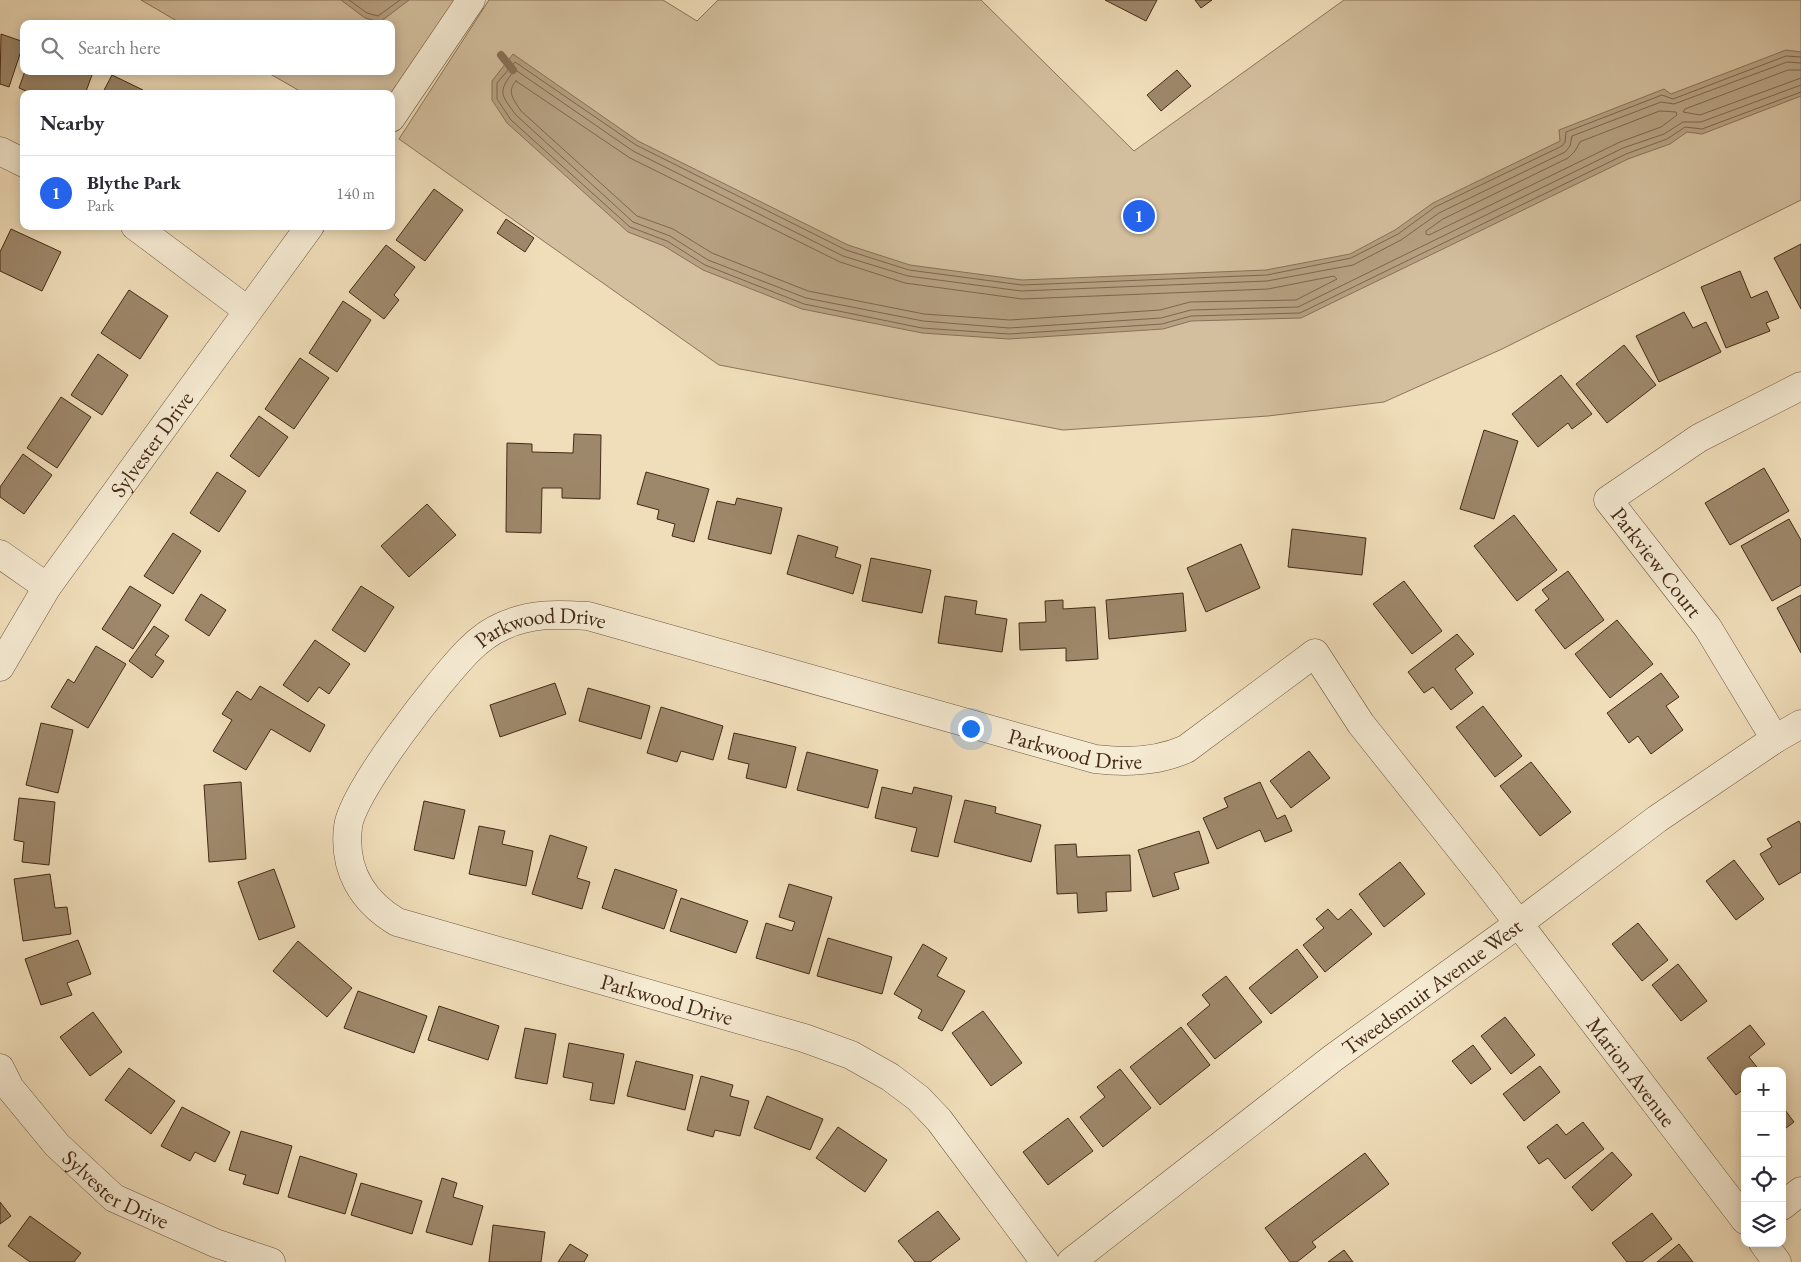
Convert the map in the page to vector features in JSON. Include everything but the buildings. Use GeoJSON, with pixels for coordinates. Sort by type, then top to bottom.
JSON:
{"type":"FeatureCollection","features":[{"type":"Feature","properties":{"kind":"street"},"geometry":{"type":"LineString","coordinates":[[395,112],[470,0]]}},
{"type":"Feature","properties":{"kind":"street"},"geometry":{"type":"LineString","coordinates":[[0,151],[20,161]]}},
{"type":"Feature","properties":{"kind":"street"},"geometry":{"type":"LineString","coordinates":[[140,230],[247,310]]}},
{"type":"Feature","properties":{"kind":"street","name":"Sylvester Drive"},"geometry":{"type":"LineString","coordinates":[[0,666],[47,587],[307,230]]}},
{"type":"Feature","properties":{"kind":"street","name":"Parkview Court"},"geometry":{"type":"LineString","coordinates":[[1775,739],[1708,628],[1608,500],[1699,438],[1801,386]]}},
{"type":"Feature","properties":{"kind":"street"},"geometry":{"type":"LineString","coordinates":[[0,554],[47,587]]}},
{"type":"Feature","properties":{"kind":"street","name":"Parkwood Drive"},"geometry":{"type":"LineString","coordinates":[[1046,1262],[939,1120],[918,1098],[890,1077],[851,1055],[804,1038],[397,922],[381,913],[369,901],[357,884],[347,845],[348,826],[357,801],[377,769],[425,702],[469,650],[502,626],[523,618],[560,614],[588,616],[1088,757],[1130,762],[1171,756],[1186,749],[1315,653],[1360,724],[1518,924]]}},
{"type":"Feature","properties":{"kind":"street","name":"Tweedsmuir Avenue West"},"geometry":{"type":"LineString","coordinates":[[1071,1262],[1333,1058],[1518,924],[1656,819],[1775,739],[1801,724]]}},
{"type":"Feature","properties":{"kind":"street","name":"Marion Avenue"},"geometry":{"type":"LineString","coordinates":[[1518,924],[1741,1215]]}},
{"type":"Feature","properties":{"kind":"street","name":"Sylvester Drive"},"geometry":{"type":"LineString","coordinates":[[0,1068],[10,1088],[56,1145],[114,1198],[215,1243],[271,1262]]}},
{"type":"Feature","properties":{"kind":"street"},"geometry":{"type":"LineString","coordinates":[[1786,1203],[1801,1191]]}},
{"type":"Feature","properties":{"kind":"street"},"geometry":{"type":"LineString","coordinates":[[1766,1247],[1777,1262]]}},
{"type":"Feature","properties":{"kind":"shaded area"},"geometry":{"type":"Polygon","coordinates":[[[141,0],[455,0],[394,90],[298,90],[272,75],[395,75],[395,20],[175,20],[141,0]]]}},
{"type":"Feature","properties":{"kind":"shaded area"},"geometry":{"type":"Polygon","coordinates":[[[489,0],[663,0],[697,21],[718,0],[981,0],[1134,151],[1344,0],[1801,0],[1801,200],[1502,349],[1384,402],[1268,416],[1063,430],[719,365],[399,139],[489,0]]]}},
{"type":"Feature","properties":{"kind":"water"},"geometry":{"type":"Polygon","coordinates":[[[341,0],[409,0],[383,20],[365,18],[341,0]]]}},
{"type":"Feature","properties":{"kind":"water"},"geometry":{"type":"Polygon","coordinates":[[[1786,50],[1801,52],[1801,96],[1702,134],[1687,132],[1670,144],[1628,159],[1301,318],[1191,321],[1163,329],[1009,339],[922,333],[802,309],[703,270],[664,246],[628,232],[507,123],[492,100],[492,81],[513,54],[638,141],[848,245],[910,265],[1022,280],[1266,270],[1350,254],[1395,230],[1433,203],[1560,141],[1559,130],[1664,89],[1671,94],[1786,50]]]}},
{"type":"Feature","properties":{"kind":"waterway"},"geometry":{"type":"LineString","coordinates":[[501,55],[513,70]]}},
{"type":"Feature","properties":{"kind":"place","name":"Blythe Park"},"geometry":{"type":"Point","coordinates":[1139,216]}}]}
